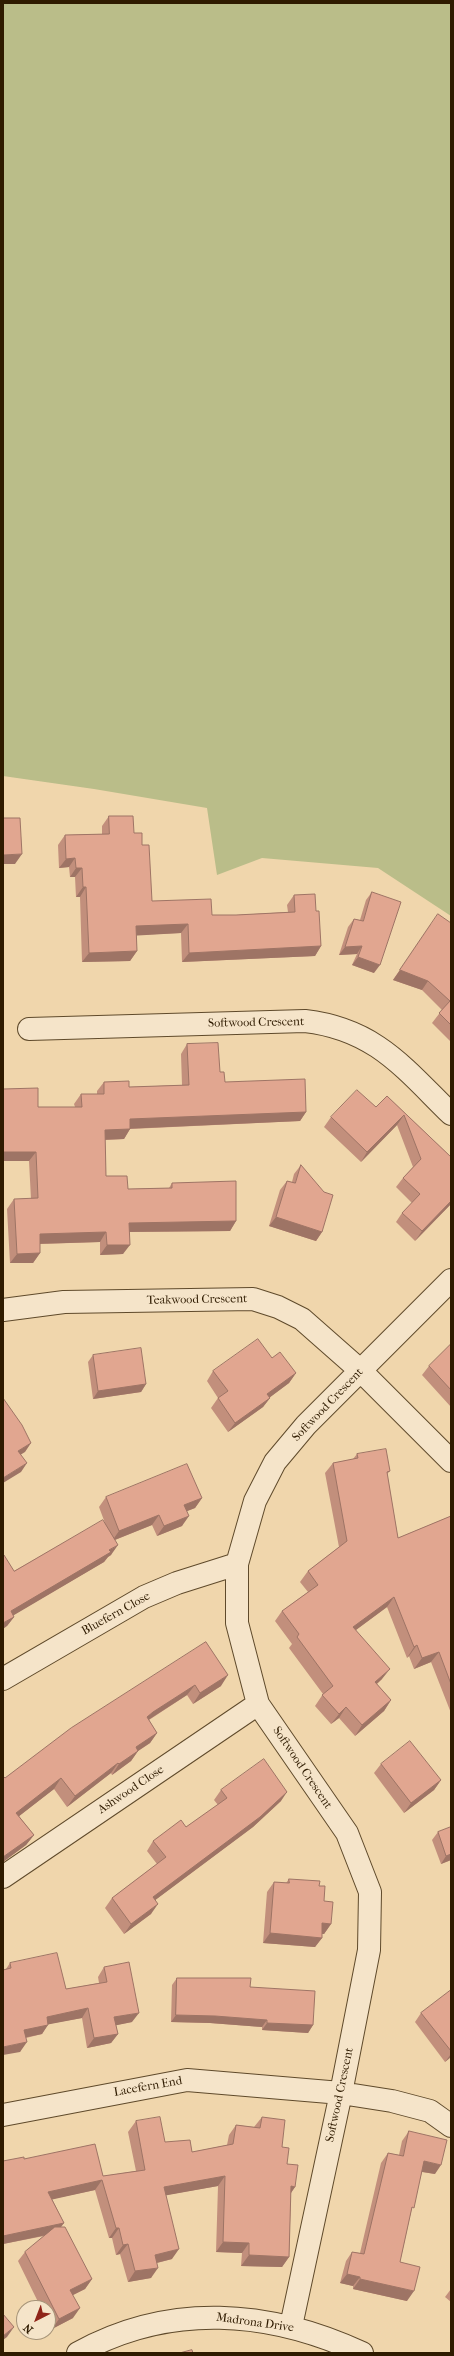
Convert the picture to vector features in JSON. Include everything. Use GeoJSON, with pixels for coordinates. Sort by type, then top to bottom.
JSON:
{"type":"FeatureCollection","features":[{"type":"Feature","properties":{"kind":"street","name":"Softwood Crescent"},"geometry":{"type":"LineString","coordinates":[[29,1029],[305,1021],[331,1024],[362,1037],[390,1054],[451,1114]]}},
{"type":"Feature","properties":{"kind":"street","name":"Softwood Crescent"},"geometry":{"type":"LineString","coordinates":[[291,2326],[342,2093],[369,1950],[370,1892],[347,1833],[258,1704],[237,1623],[237,1564],[255,1501],[275,1462],[306,1425],[362,1371],[451,1280]]}},
{"type":"Feature","properties":{"kind":"street","name":"Teakwood Crescent"},"geometry":{"type":"LineString","coordinates":[[3,1310],[64,1302],[253,1299],[278,1307],[302,1319],[362,1371],[451,1461]]}},
{"type":"Feature","properties":{"kind":"street","name":"Bluefern Close"},"geometry":{"type":"LineString","coordinates":[[3,1679],[144,1597],[177,1583],[237,1564]]}},
{"type":"Feature","properties":{"kind":"street","name":"Ashwood Close"},"geometry":{"type":"LineString","coordinates":[[3,1877],[258,1704]]}},
{"type":"Feature","properties":{"kind":"street","name":"Lacefern End"},"geometry":{"type":"LineString","coordinates":[[3,2114],[187,2080],[342,2093],[392,2101],[430,2112],[451,2126]]}},
{"type":"Feature","properties":{"kind":"street","name":"Madrona Drive"},"geometry":{"type":"LineString","coordinates":[[78,2353],[102,2340],[130,2330],[189,2318],[220,2316],[291,2326],[335,2340],[362,2353]]}},
{"type":"Feature","properties":{"kind":"green space"},"geometry":{"type":"Polygon","coordinates":[[[3,3],[451,3],[451,916],[378,868],[262,858],[217,875],[207,808],[94,789],[3,776],[3,3]]]}},
{"type":"Feature","properties":{"kind":"building"},"geometry":{"type":"Polygon","coordinates":[[[109,816],[133,816],[134,833],[142,833],[142,845],[149,845],[152,901],[211,899],[212,915],[236,915],[295,912],[294,895],[315,894],[316,911],[319,911],[321,946],[189,953],[188,924],[136,926],[137,951],[89,953],[86,887],[83,887],[82,868],[76,868],[75,858],[66,859],[65,835],[109,834],[109,816]]]}},
{"type":"Feature","properties":{"kind":"building"},"geometry":{"type":"Polygon","coordinates":[[[3,818],[20,818],[22,854],[3,855],[3,818]]]}},
{"type":"Feature","properties":{"kind":"building"},"geometry":{"type":"Polygon","coordinates":[[[372,892],[401,902],[380,965],[358,957],[362,946],[345,947],[354,919],[363,921],[372,892]]]}},
{"type":"Feature","properties":{"kind":"building"},"geometry":{"type":"Polygon","coordinates":[[[438,914],[451,923],[451,1025],[439,1013],[450,1001],[428,981],[400,970],[438,914]]]}},
{"type":"Feature","properties":{"kind":"building"},"geometry":{"type":"Polygon","coordinates":[[[218,1043],[220,1072],[224,1072],[225,1082],[305,1079],[306,1112],[130,1119],[130,1129],[105,1130],[106,1176],[127,1176],[128,1189],[172,1188],[172,1183],[236,1181],[236,1221],[129,1223],[130,1245],[107,1245],[106,1232],[40,1234],[40,1253],[17,1254],[14,1199],[38,1198],[36,1152],[3,1152],[3,1089],[38,1088],[38,1107],[82,1107],[81,1094],[104,1094],[104,1082],[129,1081],[129,1087],[189,1085],[187,1044],[218,1043]]]}},
{"type":"Feature","properties":{"kind":"building"},"geometry":{"type":"Polygon","coordinates":[[[357,1090],[376,1107],[387,1096],[451,1157],[451,1201],[422,1231],[402,1213],[420,1194],[403,1178],[421,1159],[404,1115],[367,1152],[331,1117],[357,1090]]]}},
{"type":"Feature","properties":{"kind":"building"},"geometry":{"type":"Polygon","coordinates":[[[301,1165],[324,1192],[333,1195],[322,1232],[276,1217],[287,1181],[295,1183],[301,1165]]]}},
{"type":"Feature","properties":{"kind":"building"},"geometry":{"type":"Polygon","coordinates":[[[258,1339],[272,1358],[280,1352],[296,1373],[267,1394],[270,1398],[235,1423],[218,1398],[228,1391],[213,1371],[258,1339]]]}},
{"type":"Feature","properties":{"kind":"building"},"geometry":{"type":"Polygon","coordinates":[[[451,1344],[451,1390],[429,1366],[451,1344]]]}},
{"type":"Feature","properties":{"kind":"building"},"geometry":{"type":"Polygon","coordinates":[[[141,1348],[146,1384],[98,1391],[93,1355],[141,1348]]]}},
{"type":"Feature","properties":{"kind":"building"},"geometry":{"type":"Polygon","coordinates":[[[3,1398],[22,1425],[31,1443],[18,1451],[27,1463],[3,1478],[3,1398]]]}},
{"type":"Feature","properties":{"kind":"building"},"geometry":{"type":"Polygon","coordinates":[[[386,1449],[390,1471],[387,1472],[398,1538],[451,1516],[451,1684],[439,1652],[422,1658],[417,1645],[414,1647],[394,1597],[353,1627],[390,1669],[375,1682],[391,1700],[362,1725],[346,1707],[339,1714],[322,1695],[333,1686],[297,1637],[299,1634],[282,1611],[318,1585],[308,1571],[347,1541],[333,1463],[358,1458],[357,1454],[386,1449]]]}},
{"type":"Feature","properties":{"kind":"building"},"geometry":{"type":"Polygon","coordinates":[[[187,1464],[202,1498],[184,1505],[189,1516],[164,1526],[159,1515],[119,1531],[106,1497],[187,1464]]]}},
{"type":"Feature","properties":{"kind":"building"},"geometry":{"type":"Polygon","coordinates":[[[103,1520],[118,1545],[109,1550],[111,1552],[11,1611],[14,1617],[3,1623],[3,1555],[14,1571],[103,1520]]]}},
{"type":"Feature","properties":{"kind":"building"},"geometry":{"type":"Polygon","coordinates":[[[206,1642],[228,1675],[200,1693],[195,1685],[153,1712],[147,1717],[157,1733],[136,1747],[138,1751],[119,1764],[118,1763],[75,1796],[61,1778],[16,1813],[34,1835],[3,1857],[3,1776],[5,1778],[71,1728],[206,1642]]]}},
{"type":"Feature","properties":{"kind":"building"},"geometry":{"type":"Polygon","coordinates":[[[410,1741],[441,1780],[411,1803],[381,1764],[410,1741]]]}},
{"type":"Feature","properties":{"kind":"building"},"geometry":{"type":"Polygon","coordinates":[[[264,1759],[287,1792],[260,1817],[153,1897],[158,1904],[131,1924],[112,1898],[166,1857],[153,1841],[181,1820],[186,1827],[227,1798],[221,1790],[264,1759]]]}},
{"type":"Feature","properties":{"kind":"building"},"geometry":{"type":"Polygon","coordinates":[[[451,1827],[451,1854],[446,1856],[438,1832],[451,1827]]]}},
{"type":"Feature","properties":{"kind":"building"},"geometry":{"type":"Polygon","coordinates":[[[289,1879],[320,1881],[319,1886],[325,1886],[324,1901],[333,1902],[331,1924],[322,1923],[322,1938],[270,1933],[274,1882],[289,1883],[289,1879]]]}},
{"type":"Feature","properties":{"kind":"building"},"geometry":{"type":"Polygon","coordinates":[[[57,1953],[66,1989],[107,1982],[104,1967],[129,1962],[139,2013],[114,2017],[118,2034],[94,2038],[88,2008],[47,2017],[48,2025],[24,2030],[27,2042],[3,2047],[3,1970],[11,1968],[10,1963],[57,1953]]]}},
{"type":"Feature","properties":{"kind":"building"},"geometry":{"type":"Polygon","coordinates":[[[177,1978],[251,1978],[250,1987],[315,1991],[313,2025],[267,2023],[267,2020],[215,2016],[176,2015],[177,1978]]]}},
{"type":"Feature","properties":{"kind":"building"},"geometry":{"type":"Polygon","coordinates":[[[451,1990],[451,2051],[421,2013],[451,1990]]]}},
{"type":"Feature","properties":{"kind":"building"},"geometry":{"type":"Polygon","coordinates":[[[160,2117],[165,2142],[190,2140],[192,2152],[233,2144],[236,2125],[260,2128],[262,2117],[285,2120],[282,2147],[289,2148],[287,2164],[298,2165],[295,2187],[291,2186],[289,2257],[249,2255],[249,2243],[223,2242],[225,2176],[164,2187],[179,2249],[155,2255],[158,2268],[135,2271],[128,2244],[123,2245],[119,2228],[116,2228],[102,2180],[48,2192],[64,2223],[3,2236],[3,2161],[24,2157],[24,2159],[95,2144],[103,2176],[145,2170],[136,2121],[160,2117]]]}},
{"type":"Feature","properties":{"kind":"building"},"geometry":{"type":"Polygon","coordinates":[[[409,2131],[447,2140],[441,2165],[424,2161],[414,2208],[412,2207],[400,2262],[420,2267],[414,2291],[360,2279],[360,2277],[347,2274],[352,2252],[364,2254],[388,2153],[403,2156],[409,2131]]]}},
{"type":"Feature","properties":{"kind":"building"},"geometry":{"type":"Polygon","coordinates":[[[55,2227],[65,2227],[92,2279],[70,2290],[80,2308],[59,2319],[56,2313],[56,2300],[49,2300],[25,2252],[55,2227]]]}},
{"type":"Feature","properties":{"kind":"building"},"geometry":{"type":"Polygon","coordinates":[[[3,2314],[14,2327],[3,2336],[3,2314]]]}},
{"type":"Feature","properties":{"kind":"building"},"geometry":{"type":"Polygon","coordinates":[[[192,2350],[193,2353],[180,2353],[192,2350]]]}}]}
